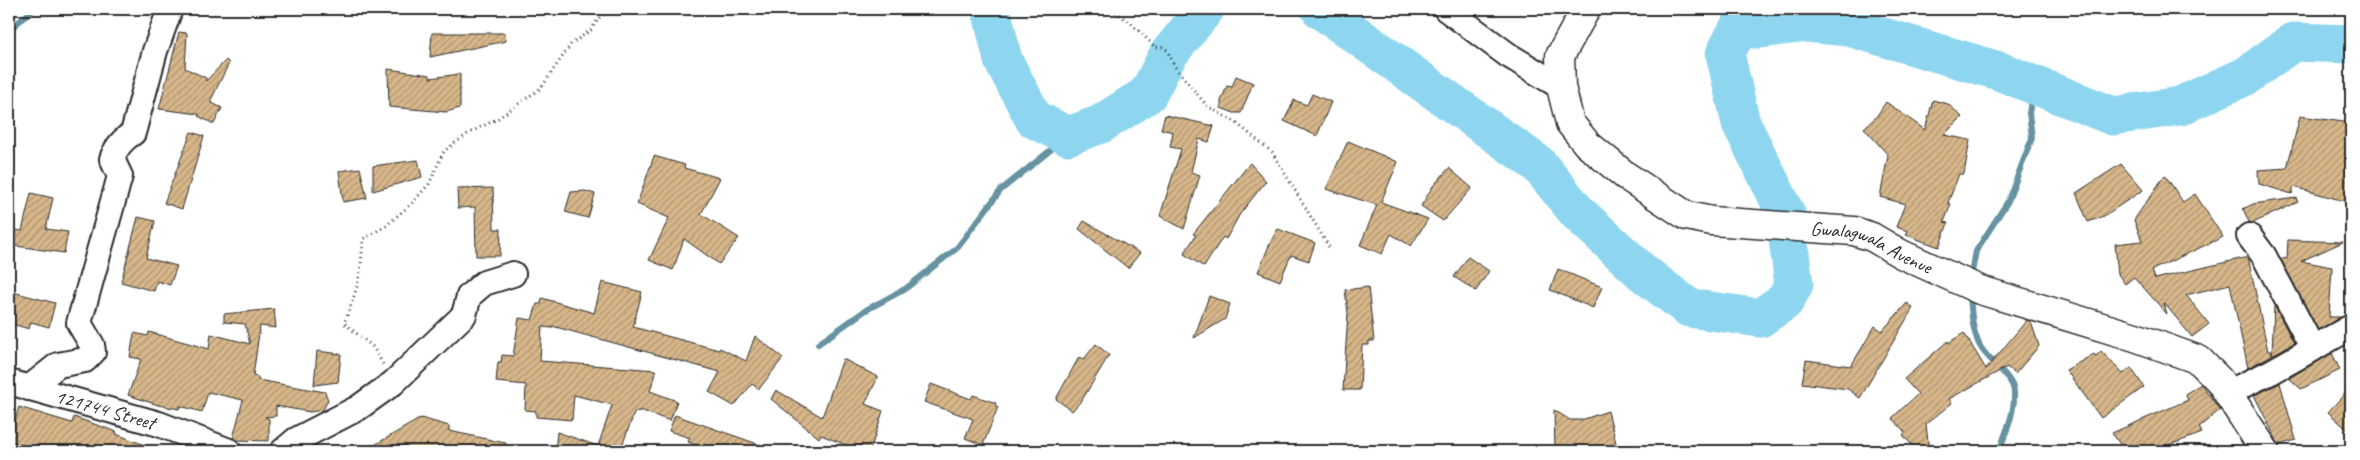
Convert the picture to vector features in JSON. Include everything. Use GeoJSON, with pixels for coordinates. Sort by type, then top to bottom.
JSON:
{"type":"FeatureCollection","features":[{"type":"Feature","properties":{"kind":"street"},"geometry":{"type":"LineString","coordinates":[[19,385],[58,365],[85,360],[93,352],[92,346],[79,323],[120,176],[112,159],[115,149],[125,138],[133,133],[155,52],[170,9]]}},
{"type":"Feature","properties":{"kind":"street"},"geometry":{"type":"LineString","coordinates":[[1446,9],[1508,55],[1561,87]]}},
{"type":"Feature","properties":{"kind":"street","name":"Gwalagwala Avenue"},"geometry":{"type":"LineString","coordinates":[[1586,9],[1560,56],[1561,87],[1570,123],[1587,144],[1626,176],[1687,216],[1712,221],[1854,231],[1872,237],[1901,254],[1980,290],[2135,337],[2199,360],[2210,369],[2265,451]]}},
{"type":"Feature","properties":{"kind":"street"},"geometry":{"type":"LineString","coordinates":[[2249,236],[2264,256],[2313,349]]}},
{"type":"Feature","properties":{"kind":"street"},"geometry":{"type":"LineString","coordinates":[[283,451],[296,440],[358,408],[393,383],[464,315],[469,296],[484,283],[513,274]]}},
{"type":"Feature","properties":{"kind":"street"},"geometry":{"type":"LineString","coordinates":[[2227,393],[2271,372],[2351,327]]}},
{"type":"Feature","properties":{"kind":"street","name":"121744 Street"},"geometry":{"type":"LineString","coordinates":[[19,385],[159,424],[229,451]]}},
{"type":"Feature","properties":{"kind":"path"},"geometry":{"type":"LineString","coordinates":[[393,383],[373,347],[344,323],[358,290],[363,239],[386,226],[412,203],[429,184],[444,151],[469,133],[497,119],[541,88],[571,44],[590,30],[599,18],[608,11],[607,9]]}},
{"type":"Feature","properties":{"kind":"path"},"geometry":{"type":"LineString","coordinates":[[1111,9],[1132,24],[1155,47],[1162,47],[1167,50],[1175,66],[1208,106],[1235,122],[1272,152],[1330,247]]}},
{"type":"Feature","properties":{"kind":"building"},"geometry":{"type":"Polygon","coordinates":[[[179,32],[187,33],[185,68],[206,78],[206,81],[226,60],[229,63],[210,102],[222,108],[214,124],[198,116],[199,114],[159,109],[179,32]]]}},
{"type":"Feature","properties":{"kind":"building"},"geometry":{"type":"Polygon","coordinates":[[[432,33],[505,33],[506,41],[430,57],[432,33]]]}},
{"type":"Feature","properties":{"kind":"building"},"geometry":{"type":"Polygon","coordinates":[[[388,69],[430,75],[430,78],[460,74],[460,108],[446,112],[389,107],[388,69]]]}},
{"type":"Feature","properties":{"kind":"building"},"geometry":{"type":"Polygon","coordinates":[[[1236,76],[1253,83],[1241,113],[1234,113],[1221,108],[1221,101],[1227,86],[1232,87],[1236,76]]]}},
{"type":"Feature","properties":{"kind":"building"},"geometry":{"type":"Polygon","coordinates":[[[1312,94],[1331,102],[1317,136],[1284,121],[1294,100],[1307,105],[1312,94]]]}},
{"type":"Feature","properties":{"kind":"building"},"geometry":{"type":"Polygon","coordinates":[[[1933,100],[1948,104],[1962,117],[1944,135],[1970,140],[1964,174],[1959,174],[1948,203],[1951,204],[1944,222],[1948,223],[1939,247],[1906,235],[1908,231],[1896,227],[1905,204],[1880,197],[1888,155],[1864,128],[1876,117],[1886,102],[1925,130],[1933,100]]]}},
{"type":"Feature","properties":{"kind":"building"},"geometry":{"type":"Polygon","coordinates":[[[1165,115],[1214,126],[1209,142],[1199,139],[1191,172],[1200,175],[1184,229],[1160,216],[1181,149],[1170,147],[1173,132],[1161,129],[1165,115]]]}},
{"type":"Feature","properties":{"kind":"building"},"geometry":{"type":"Polygon","coordinates":[[[2300,116],[2351,123],[2347,140],[2351,143],[2351,203],[2294,187],[2292,194],[2259,184],[2258,170],[2287,168],[2300,116]]]}},
{"type":"Feature","properties":{"kind":"building"},"geometry":{"type":"Polygon","coordinates":[[[191,132],[204,136],[182,209],[164,203],[191,132]]]}},
{"type":"Feature","properties":{"kind":"building"},"geometry":{"type":"Polygon","coordinates":[[[1348,141],[1398,162],[1381,202],[1428,219],[1411,246],[1391,234],[1382,254],[1360,245],[1377,205],[1326,189],[1348,141]]]}},
{"type":"Feature","properties":{"kind":"building"},"geometry":{"type":"Polygon","coordinates":[[[654,156],[685,165],[684,168],[720,178],[701,214],[739,238],[719,264],[684,239],[673,270],[649,260],[669,218],[637,204],[654,156]]]}},
{"type":"Feature","properties":{"kind":"building"},"geometry":{"type":"Polygon","coordinates":[[[418,160],[422,177],[373,191],[373,166],[418,160]]]}},
{"type":"Feature","properties":{"kind":"building"},"geometry":{"type":"Polygon","coordinates":[[[1250,163],[1266,181],[1240,214],[1226,239],[1223,237],[1204,267],[1184,254],[1196,235],[1193,234],[1250,163]]]}},
{"type":"Feature","properties":{"kind":"building"},"geometry":{"type":"Polygon","coordinates":[[[2121,164],[2143,190],[2104,216],[2088,222],[2076,193],[2121,164]]]}},
{"type":"Feature","properties":{"kind":"building"},"geometry":{"type":"Polygon","coordinates":[[[360,168],[367,198],[343,202],[339,171],[360,168]]]}},
{"type":"Feature","properties":{"kind":"building"},"geometry":{"type":"Polygon","coordinates":[[[1449,168],[1472,188],[1443,221],[1421,206],[1433,186],[1449,168]]]}},
{"type":"Feature","properties":{"kind":"building"},"geometry":{"type":"Polygon","coordinates":[[[2165,175],[2183,202],[2195,194],[2223,237],[2152,270],[2155,279],[2248,257],[2268,351],[2271,351],[2272,354],[2274,305],[2294,343],[2248,368],[2230,284],[2186,295],[2209,324],[2192,337],[2164,303],[2167,314],[2134,277],[2125,284],[2118,274],[2115,244],[2142,241],[2134,220],[2165,175]]]}},
{"type":"Feature","properties":{"kind":"building"},"geometry":{"type":"Polygon","coordinates":[[[493,188],[494,229],[501,229],[500,256],[476,256],[475,207],[458,208],[457,189],[493,188]]]}},
{"type":"Feature","properties":{"kind":"building"},"geometry":{"type":"Polygon","coordinates":[[[585,191],[595,194],[588,218],[565,212],[571,192],[585,191]]]}},
{"type":"Feature","properties":{"kind":"building"},"geometry":{"type":"Polygon","coordinates":[[[31,193],[53,198],[46,229],[68,232],[64,253],[9,245],[9,229],[22,231],[31,193]]]}},
{"type":"Feature","properties":{"kind":"building"},"geometry":{"type":"Polygon","coordinates":[[[2296,198],[2298,202],[2253,223],[2249,222],[2243,209],[2253,204],[2296,198]]]}},
{"type":"Feature","properties":{"kind":"building"},"geometry":{"type":"Polygon","coordinates":[[[138,217],[155,221],[146,258],[177,266],[170,285],[157,281],[154,291],[121,282],[138,217]]]}},
{"type":"Feature","properties":{"kind":"building"},"geometry":{"type":"Polygon","coordinates":[[[1084,221],[1140,253],[1128,268],[1079,229],[1084,221]]]}},
{"type":"Feature","properties":{"kind":"building"},"geometry":{"type":"Polygon","coordinates":[[[1278,229],[1315,243],[1309,261],[1291,255],[1280,281],[1258,272],[1278,229]]]}},
{"type":"Feature","properties":{"kind":"building"},"geometry":{"type":"Polygon","coordinates":[[[2288,240],[2343,242],[2301,261],[2332,267],[2329,317],[2341,317],[2318,330],[2280,258],[2287,259],[2288,240]]]}},
{"type":"Feature","properties":{"kind":"building"},"geometry":{"type":"Polygon","coordinates":[[[1468,257],[1489,271],[1476,291],[1454,277],[1468,257]]]}},
{"type":"Feature","properties":{"kind":"building"},"geometry":{"type":"Polygon","coordinates":[[[1558,269],[1602,287],[1593,308],[1550,290],[1558,269]]]}},
{"type":"Feature","properties":{"kind":"building"},"geometry":{"type":"Polygon","coordinates":[[[602,282],[642,292],[633,327],[719,350],[720,348],[746,361],[755,336],[783,358],[759,389],[752,384],[734,406],[709,392],[720,372],[552,326],[552,328],[542,327],[540,361],[656,370],[650,391],[677,401],[670,421],[640,410],[639,412],[635,411],[620,451],[555,451],[557,432],[598,446],[612,405],[574,395],[572,420],[536,417],[536,411],[525,410],[526,385],[496,382],[498,362],[501,362],[502,355],[513,356],[519,318],[532,320],[537,304],[541,304],[542,298],[594,313],[602,282]]]}},
{"type":"Feature","properties":{"kind":"building"},"geometry":{"type":"Polygon","coordinates":[[[1368,287],[1374,341],[1369,341],[1369,345],[1362,345],[1360,390],[1343,390],[1348,313],[1345,290],[1368,287]]]}},
{"type":"Feature","properties":{"kind":"building"},"geometry":{"type":"Polygon","coordinates":[[[9,291],[55,303],[49,327],[31,322],[29,329],[9,323],[9,291]]]}},
{"type":"Feature","properties":{"kind":"building"},"geometry":{"type":"Polygon","coordinates":[[[1209,296],[1230,304],[1225,319],[1194,338],[1209,296]]]}},
{"type":"Feature","properties":{"kind":"building"},"geometry":{"type":"Polygon","coordinates":[[[1907,303],[1913,308],[1860,398],[1848,389],[1802,383],[1806,360],[1851,366],[1875,326],[1882,331],[1907,303]]]}},
{"type":"Feature","properties":{"kind":"building"},"geometry":{"type":"Polygon","coordinates":[[[274,309],[276,328],[260,326],[253,376],[258,377],[258,380],[325,392],[328,400],[323,410],[310,412],[276,406],[276,416],[265,417],[269,419],[269,441],[236,440],[233,438],[243,400],[208,392],[202,412],[180,406],[179,409],[158,405],[128,395],[141,359],[130,357],[134,333],[148,336],[149,332],[209,349],[211,334],[250,344],[245,324],[224,322],[224,314],[274,309]]]}},
{"type":"Feature","properties":{"kind":"building"},"geometry":{"type":"Polygon","coordinates":[[[2027,320],[2031,322],[2039,346],[2015,374],[2007,367],[1949,399],[1952,403],[1926,424],[1929,451],[1917,451],[1903,435],[1905,432],[1892,418],[1918,394],[1904,379],[1948,341],[1948,343],[1964,333],[1986,369],[2027,320]]]}},
{"type":"Feature","properties":{"kind":"building"},"geometry":{"type":"Polygon","coordinates":[[[1096,344],[1109,355],[1082,400],[1072,411],[1056,399],[1079,357],[1084,359],[1096,344]]]}},
{"type":"Feature","properties":{"kind":"building"},"geometry":{"type":"Polygon","coordinates":[[[317,351],[341,354],[338,382],[314,385],[317,351]]]}},
{"type":"Feature","properties":{"kind":"building"},"geometry":{"type":"Polygon","coordinates":[[[2101,351],[2123,374],[2131,368],[2144,387],[2101,418],[2066,370],[2094,354],[2096,356],[2101,351]]]}},
{"type":"Feature","properties":{"kind":"building"},"geometry":{"type":"Polygon","coordinates":[[[2332,353],[2340,370],[2301,389],[2289,378],[2332,353]]]}},
{"type":"Feature","properties":{"kind":"building"},"geometry":{"type":"Polygon","coordinates":[[[843,359],[878,377],[865,404],[883,411],[870,451],[861,451],[821,435],[819,438],[771,399],[776,390],[822,417],[843,359]]]}},
{"type":"Feature","properties":{"kind":"building"},"geometry":{"type":"Polygon","coordinates":[[[2280,383],[2296,440],[2279,445],[2254,395],[2280,383]]]}},
{"type":"Feature","properties":{"kind":"building"},"geometry":{"type":"Polygon","coordinates":[[[931,384],[971,399],[973,395],[996,403],[995,405],[998,407],[983,445],[965,438],[973,419],[924,402],[931,384]]]}},
{"type":"Feature","properties":{"kind":"building"},"geometry":{"type":"Polygon","coordinates":[[[2201,384],[2220,410],[2199,427],[2202,433],[2162,448],[2142,451],[2140,444],[2125,451],[2112,433],[2188,400],[2185,394],[2201,384]]]}},
{"type":"Feature","properties":{"kind":"building"},"geometry":{"type":"Polygon","coordinates":[[[2351,387],[2351,433],[2328,412],[2351,387]]]}},
{"type":"Feature","properties":{"kind":"building"},"geometry":{"type":"Polygon","coordinates":[[[19,407],[72,423],[74,417],[117,432],[116,434],[158,451],[46,451],[32,447],[31,450],[9,440],[19,407]]]}},
{"type":"Feature","properties":{"kind":"building"},"geometry":{"type":"Polygon","coordinates":[[[1554,410],[1570,420],[1581,420],[1608,411],[1618,451],[1555,451],[1554,410]]]}},
{"type":"Feature","properties":{"kind":"building"},"geometry":{"type":"Polygon","coordinates":[[[675,415],[772,449],[772,451],[712,451],[688,442],[690,438],[669,431],[675,415]]]}},
{"type":"Feature","properties":{"kind":"building"},"geometry":{"type":"Polygon","coordinates":[[[421,418],[449,426],[449,431],[506,443],[505,451],[364,451],[421,418]]]}},
{"type":"Feature","properties":{"kind":"waterway"},"geometry":{"type":"LineString","coordinates":[[9,30],[34,9]]}},
{"type":"Feature","properties":{"kind":"waterway"},"geometry":{"type":"LineString","coordinates":[[991,9],[1003,60],[1034,119],[1068,136],[1101,124],[1148,94],[1168,55],[1205,9]]}},
{"type":"Feature","properties":{"kind":"waterway"},"geometry":{"type":"LineString","coordinates":[[1320,9],[1538,164],[1578,213],[1642,272],[1689,308],[1760,318],[1785,301],[1794,284],[1788,239]]}},
{"type":"Feature","properties":{"kind":"waterway"},"geometry":{"type":"LineString","coordinates":[[1754,9],[1760,29]]}},
{"type":"Feature","properties":{"kind":"waterway"},"geometry":{"type":"LineString","coordinates":[[1786,214],[1741,123],[1725,54],[1738,29],[1760,29],[1806,23],[1849,27],[1999,71],[2113,116],[2180,106],[2246,76],[2293,42],[2351,44]]}},
{"type":"Feature","properties":{"kind":"waterway"},"geometry":{"type":"LineString","coordinates":[[1971,278],[1976,251],[2008,201],[2032,138],[2029,113],[2034,85]]}},
{"type":"Feature","properties":{"kind":"waterway"},"geometry":{"type":"LineString","coordinates":[[818,344],[866,310],[905,289],[956,249],[1001,190],[1068,136]]}},
{"type":"Feature","properties":{"kind":"waterway"},"geometry":{"type":"LineString","coordinates":[[1970,293],[1972,320],[1977,340],[1983,351],[2005,374],[2013,386],[2012,415],[1999,451]]}}]}
